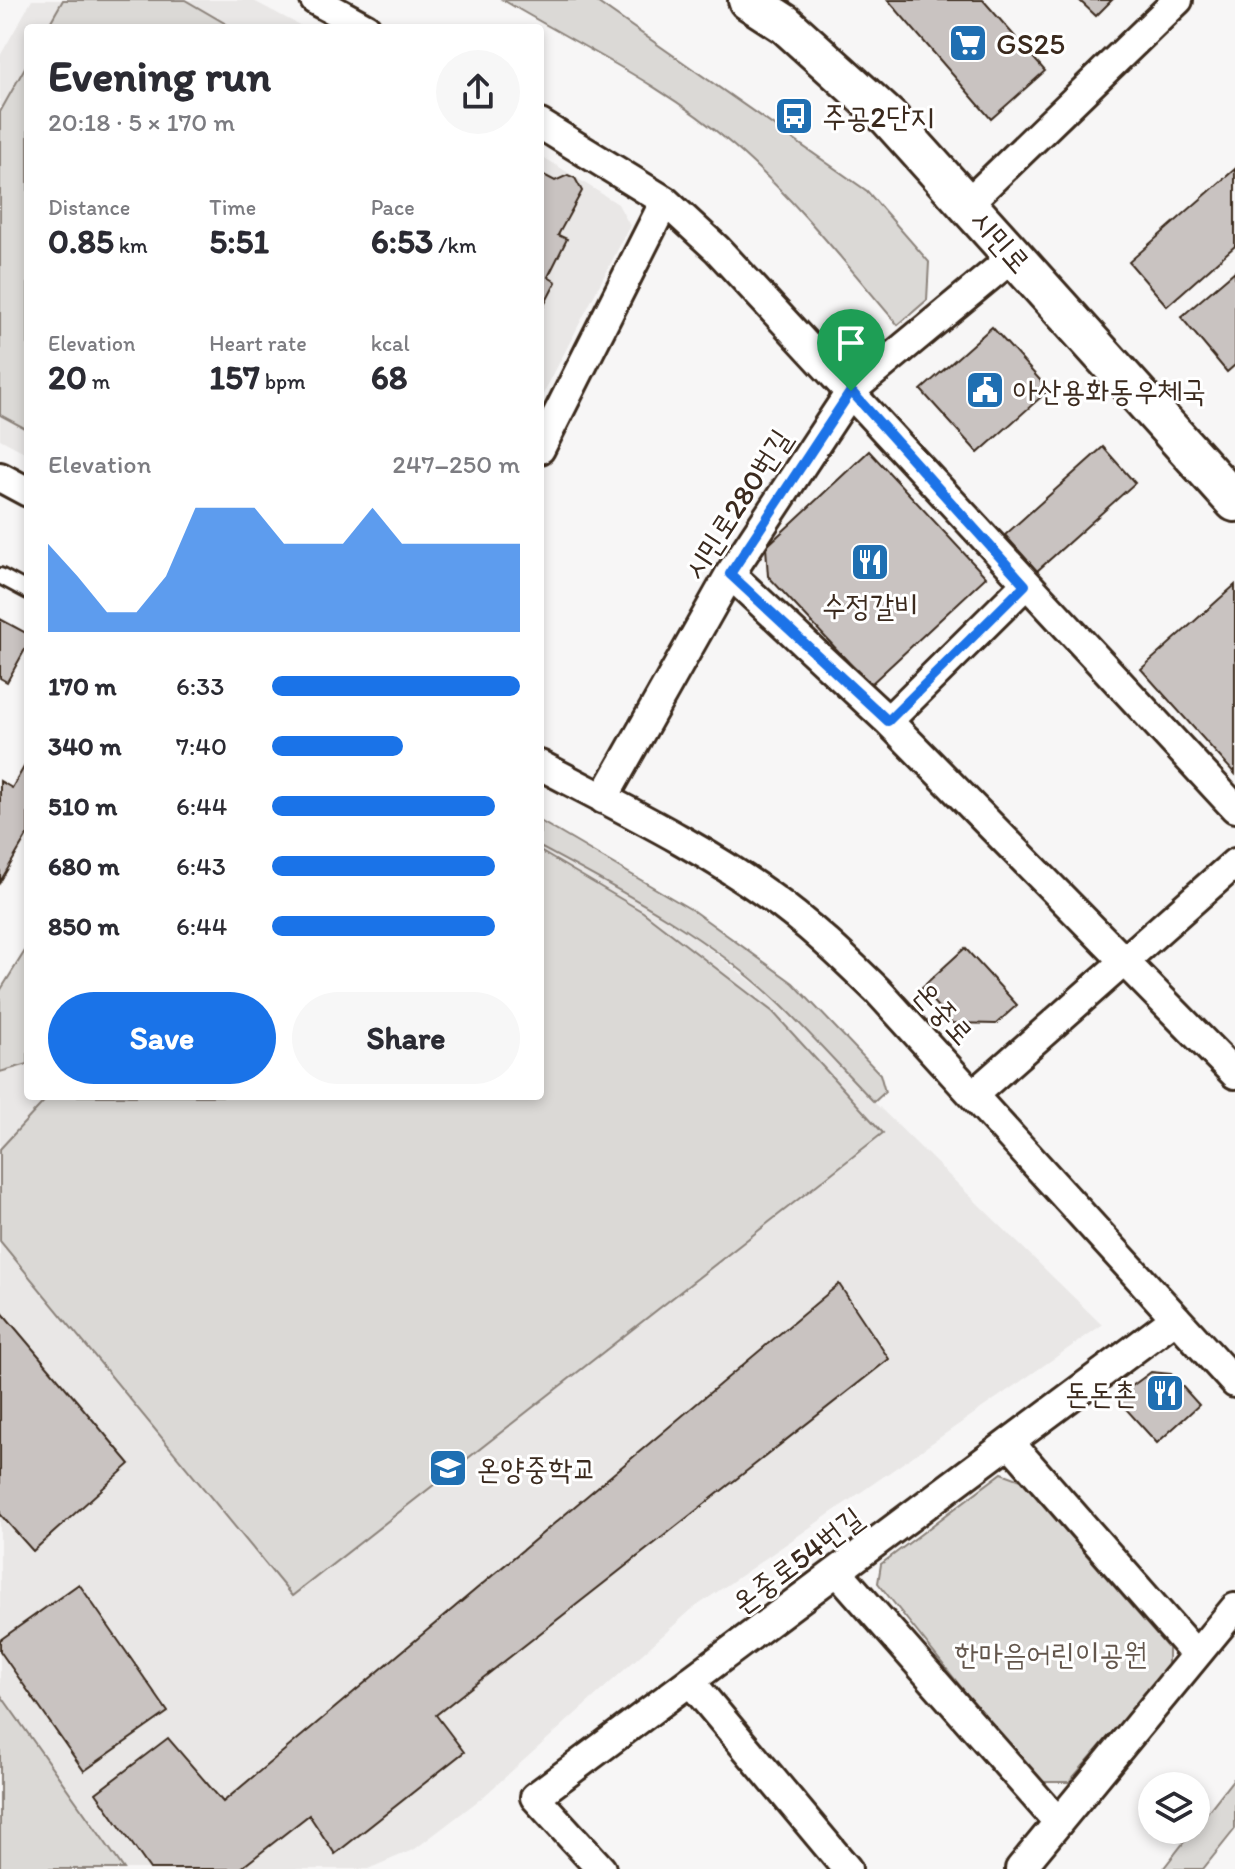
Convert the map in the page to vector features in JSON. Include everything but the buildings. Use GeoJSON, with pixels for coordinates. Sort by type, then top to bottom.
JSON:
{"type":"FeatureCollection","features":[{"type":"Feature","properties":{"kind":"main road","name":"시민로"},"geometry":{"type":"LineString","coordinates":[[748,0],[785,24],[889,118],[1235,502]]}},
{"type":"Feature","properties":{"kind":"street"},"geometry":{"type":"LineString","coordinates":[[315,0],[359,24]]}},
{"type":"Feature","properties":{"kind":"street"},"geometry":{"type":"LineString","coordinates":[[968,203],[1178,0]]}},
{"type":"Feature","properties":{"kind":"street"},"geometry":{"type":"LineString","coordinates":[[544,126],[665,201],[717,249],[851,391],[1025,585],[1235,808]]}},
{"type":"Feature","properties":{"kind":"street"},"geometry":{"type":"LineString","coordinates":[[544,441],[665,201]]}},
{"type":"Feature","properties":{"kind":"street","name":"시민로280번길"},"geometry":{"type":"LineString","coordinates":[[603,799],[730,574],[851,391],[1014,256]]}},
{"type":"Feature","properties":{"kind":"street"},"geometry":{"type":"LineString","coordinates":[[0,477],[24,490]]}},
{"type":"Feature","properties":{"kind":"street"},"geometry":{"type":"LineString","coordinates":[[730,574],[888,721],[1235,1074]]}},
{"type":"Feature","properties":{"kind":"street"},"geometry":{"type":"LineString","coordinates":[[888,721],[1025,585]]}},
{"type":"Feature","properties":{"kind":"street","name":"온중로"},"geometry":{"type":"LineString","coordinates":[[544,767],[713,858],[770,896],[826,941],[878,991],[1235,1383]]}},
{"type":"Feature","properties":{"kind":"street"},"geometry":{"type":"LineString","coordinates":[[973,1095],[1235,863]]}},
{"type":"Feature","properties":{"kind":"street","name":"온중로54번길"},"geometry":{"type":"LineString","coordinates":[[601,1869],[535,1797],[1176,1318]]}},
{"type":"Feature","properties":{"kind":"street"},"geometry":{"type":"LineString","coordinates":[[1010,1443],[1196,1655]]}},
{"type":"Feature","properties":{"kind":"street"},"geometry":{"type":"LineString","coordinates":[[838,1572],[1058,1822]]}},
{"type":"Feature","properties":{"kind":"street"},"geometry":{"type":"LineString","coordinates":[[1020,1869],[1235,1608]]}},
{"type":"Feature","properties":{"kind":"street"},"geometry":{"type":"LineString","coordinates":[[690,1681],[847,1869]]}},
{"type":"Feature","properties":{"kind":"lane"},"geometry":{"type":"LineString","coordinates":[[0,576],[24,589]]}},
{"type":"Feature","properties":{"kind":"shaded area"},"geometry":{"type":"Polygon","coordinates":[[[32,0],[252,0],[297,24],[24,24],[24,452],[0,439],[0,56],[32,0]]]}},
{"type":"Feature","properties":{"kind":"shaded area"},"geometry":{"type":"Polygon","coordinates":[[[544,158],[618,204],[630,226],[544,392],[544,158]]]}},
{"type":"Feature","properties":{"kind":"shaded area","name":"온양중학교"},"geometry":{"type":"Polygon","coordinates":[[[544,849],[645,904],[697,939],[779,1003],[874,1102],[1102,1325],[691,1610],[483,1797],[415,1849],[368,1869],[124,1869],[0,1694],[0,1072],[24,1065],[24,1100],[544,1100],[544,849]]]}},
{"type":"Feature","properties":{"kind":"green space"},"geometry":{"type":"Polygon","coordinates":[[[63,0],[185,0],[226,24],[49,24],[63,0]]]}},
{"type":"Feature","properties":{"kind":"green space"},"geometry":{"type":"Polygon","coordinates":[[[503,0],[594,0],[867,191],[929,262],[927,300],[898,325],[799,210],[756,166],[708,124],[622,68],[503,0]]]}},
{"type":"Feature","properties":{"kind":"green space"},"geometry":{"type":"Polygon","coordinates":[[[24,69],[24,428],[0,415],[0,112],[24,69]]]}},
{"type":"Feature","properties":{"kind":"green space"},"geometry":{"type":"Polygon","coordinates":[[[544,823],[692,910],[793,983],[880,1074],[885,1092],[874,1102],[754,981],[696,937],[544,849],[544,823]]]}},
{"type":"Feature","properties":{"kind":"green space"},"geometry":{"type":"Polygon","coordinates":[[[544,853],[643,912],[773,1012],[883,1133],[292,1596],[0,1241],[0,1149],[45,1100],[544,1100],[544,853]]]}},
{"type":"Feature","properties":{"kind":"green space"},"geometry":{"type":"Polygon","coordinates":[[[24,952],[24,1065],[0,1072],[0,991],[24,952]]]}},
{"type":"Feature","properties":{"kind":"green space","name":"한마음어린이공원"},"geometry":{"type":"Polygon","coordinates":[[[1002,1473],[1021,1480],[1168,1648],[1168,1668],[1069,1782],[1037,1782],[878,1583],[881,1564],[1002,1473]]]}},
{"type":"Feature","properties":{"kind":"green space"},"geometry":{"type":"Polygon","coordinates":[[[0,1694],[124,1869],[0,1869],[0,1694]]]}},
{"type":"Feature","properties":{"kind":"green space"},"geometry":{"type":"Polygon","coordinates":[[[1235,1777],[1235,1829],[1203,1869],[1163,1869],[1183,1844],[1210,1844],[1210,1809],[1235,1777]]]}},
{"type":"Feature","properties":{"kind":"place","name":"GS25"},"geometry":{"type":"Point","coordinates":[968,43]}},
{"type":"Feature","properties":{"kind":"place","name":"주공2단지"},"geometry":{"type":"Point","coordinates":[794,116]}},
{"type":"Feature","properties":{"kind":"place","name":"아산용화동우체국"},"geometry":{"type":"Point","coordinates":[985,390]}},
{"type":"Feature","properties":{"kind":"place","name":"수정갈비"},"geometry":{"type":"Point","coordinates":[870,562]}},
{"type":"Feature","properties":{"kind":"place","name":"돈돈촌"},"geometry":{"type":"Point","coordinates":[1165,1393]}},
{"type":"Feature","properties":{"kind":"place","name":"온양중학교"},"geometry":{"type":"Point","coordinates":[448,1468]}},
{"type":"Feature","properties":{"kind":"route"},"geometry":{"type":"LineString","coordinates":[[851,391],[1025,585],[888,721],[730,574],[851,391]]}}]}
